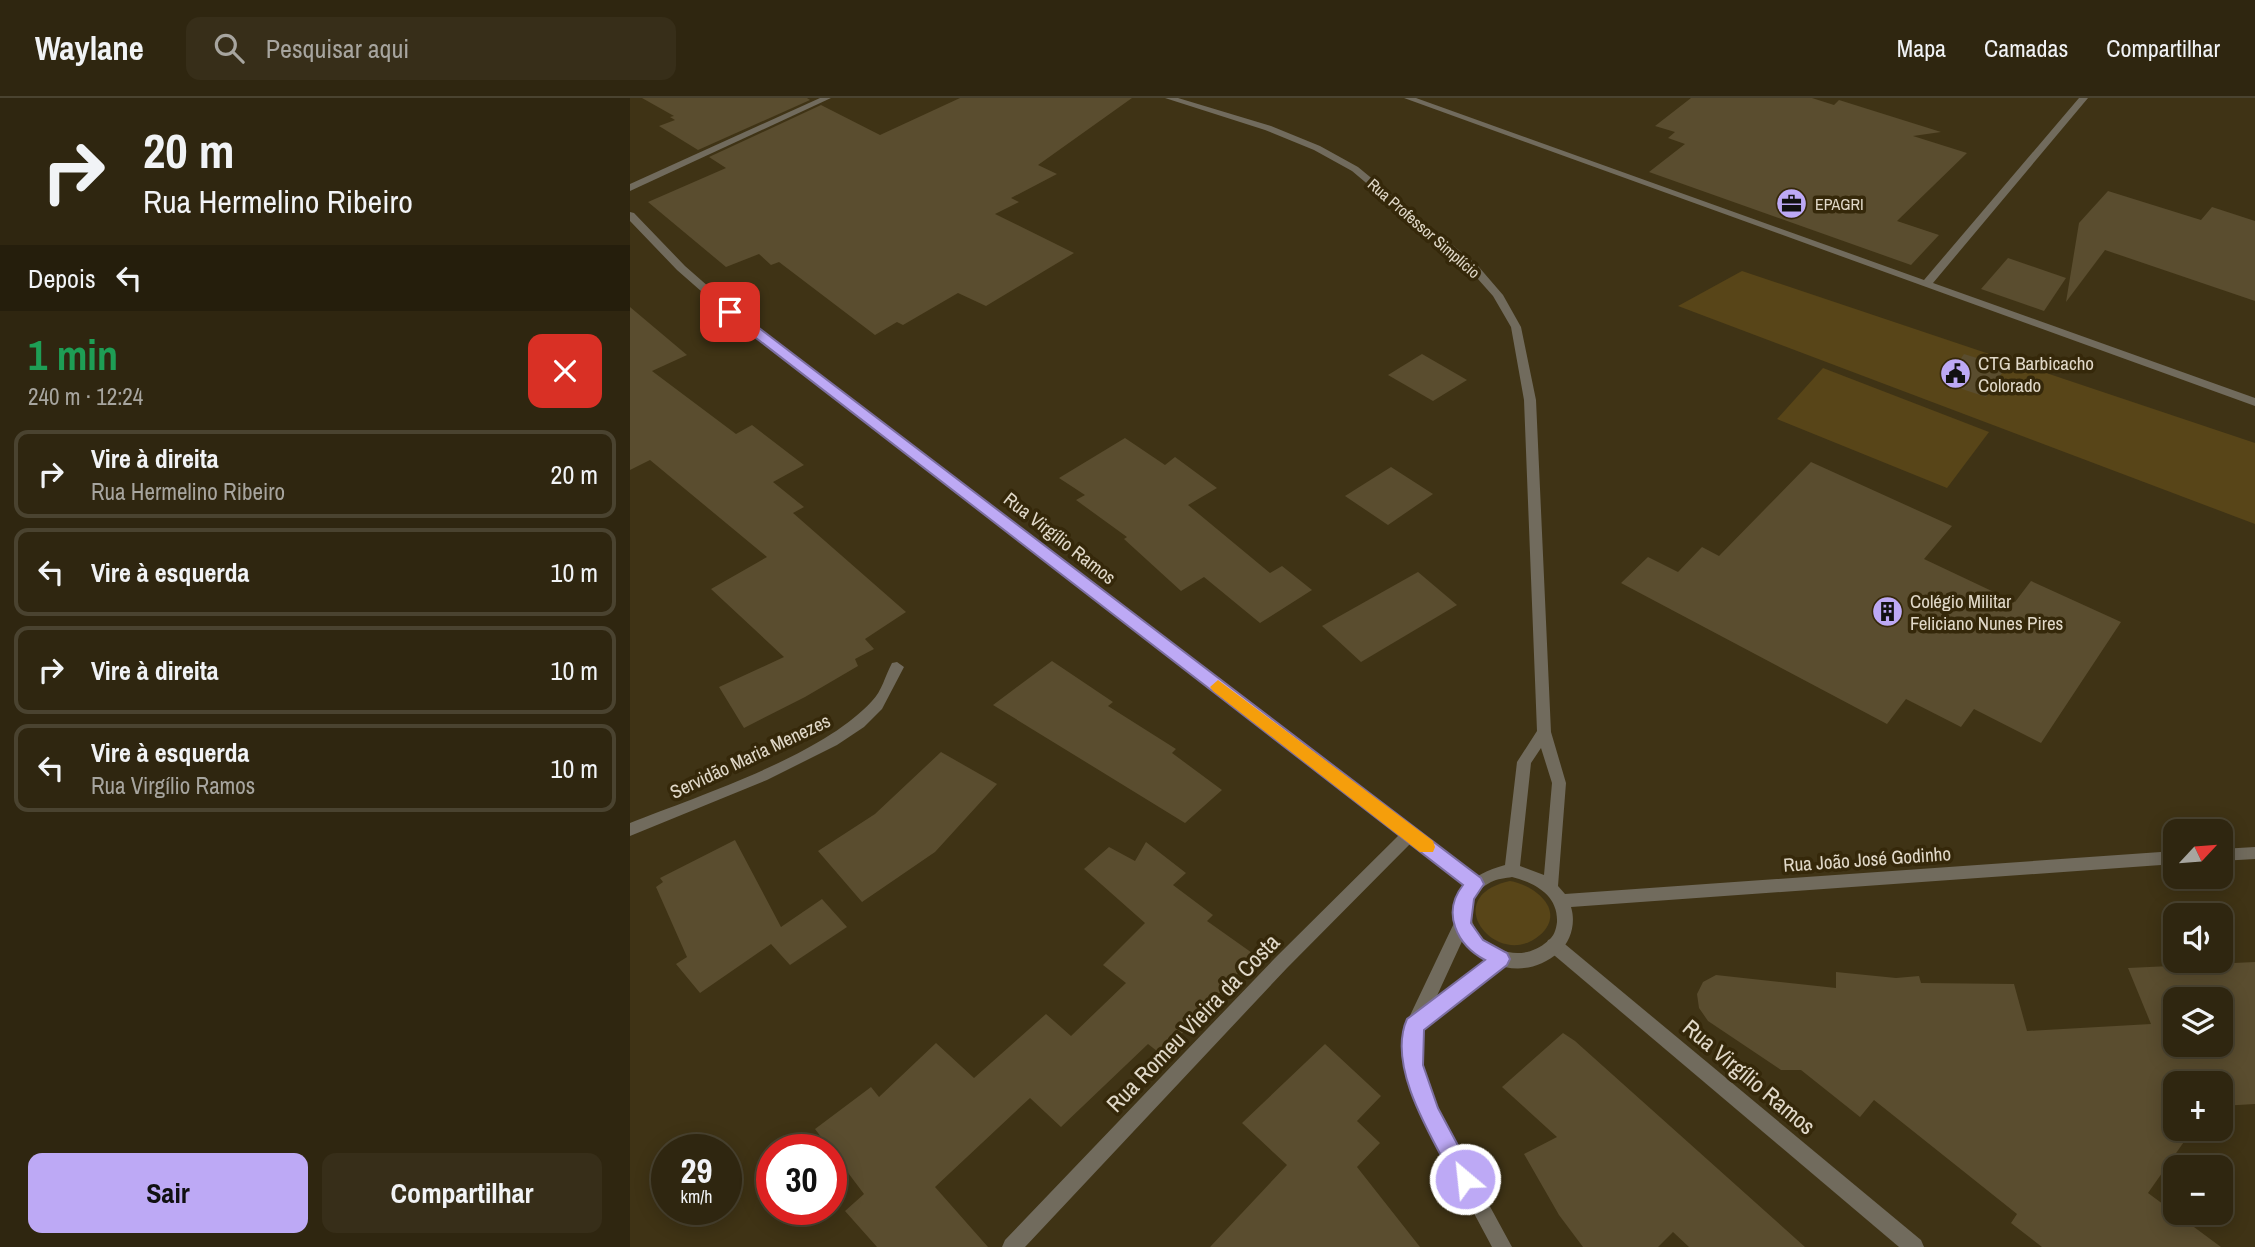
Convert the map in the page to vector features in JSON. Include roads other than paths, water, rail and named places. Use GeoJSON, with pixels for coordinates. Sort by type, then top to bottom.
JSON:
{"type":"FeatureCollection","features":[{"type":"Feature","properties":{"kind":"street"},"geometry":{"type":"LineString","coordinates":[[630,188],[827,98]]}},
{"type":"Feature","properties":{"kind":"street","name":"Rua Professor Simplício"},"geometry":{"type":"LineString","coordinates":[[1169,98],[1268,128],[1317,148],[1355,169],[1474,268],[1498,295],[1516,327],[1530,400],[1544,732],[1559,783],[1551,885]]}},
{"type":"Feature","properties":{"kind":"street"},"geometry":{"type":"LineString","coordinates":[[1408,98],[2255,402]]}},
{"type":"Feature","properties":{"kind":"street"},"geometry":{"type":"LineString","coordinates":[[1926,284],[2084,98]]}},
{"type":"Feature","properties":{"kind":"street","name":"Rua Virgílio Ramos"},"geometry":{"type":"LineString","coordinates":[[630,215],[681,268],[730,312],[1475,884]]}},
{"type":"Feature","properties":{"kind":"street","name":"Servidão Maria Menezes"},"geometry":{"type":"LineString","coordinates":[[630,830],[781,765],[846,733],[877,705],[897,667]]}},
{"type":"Feature","properties":{"kind":"street"},"geometry":{"type":"LineString","coordinates":[[1512,870],[1524,762],[1544,732]]}},
{"type":"Feature","properties":{"kind":"street","name":"Rua Romeu Vieira da Costa"},"geometry":{"type":"LineString","coordinates":[[1012,1247],[1281,963],[1410,834]]}},
{"type":"Feature","properties":{"kind":"street"},"geometry":{"type":"LineString","coordinates":[[2233,854],[2255,852]]}},
{"type":"Feature","properties":{"kind":"street","name":"Rua João José Godinho"},"geometry":{"type":"LineString","coordinates":[[1562,901],[2163,859]]}},
{"type":"Feature","properties":{"kind":"street"},"geometry":{"type":"LineString","coordinates":[[1462,925],[1476,946],[1501,959],[1530,959],[1554,945],[1562,932],[1565,917],[1562,901],[1551,885],[1527,872],[1499,872],[1475,884],[1466,896],[1461,910],[1462,925],[1414,1026],[1413,1065],[1429,1112],[1502,1247]]}},
{"type":"Feature","properties":{"kind":"street","name":"Rua Virgílio Ramos"},"geometry":{"type":"LineString","coordinates":[[1554,945],[1914,1247]]}},
{"type":"Feature","properties":{"kind":"street"},"geometry":{"type":"LineString","coordinates":[[1414,1026],[1501,959]]}},
{"type":"Feature","properties":{"kind":"place","name":"EPAGRI"},"geometry":{"type":"Point","coordinates":[1792,204]}},
{"type":"Feature","properties":{"kind":"place","name":"CTG Barbicacho Colorado"},"geometry":{"type":"Point","coordinates":[1955,374]}},
{"type":"Feature","properties":{"kind":"place","name":"Colégio Militar Feliciano Nunes Pires"},"geometry":{"type":"Point","coordinates":[1887,612]}}]}
